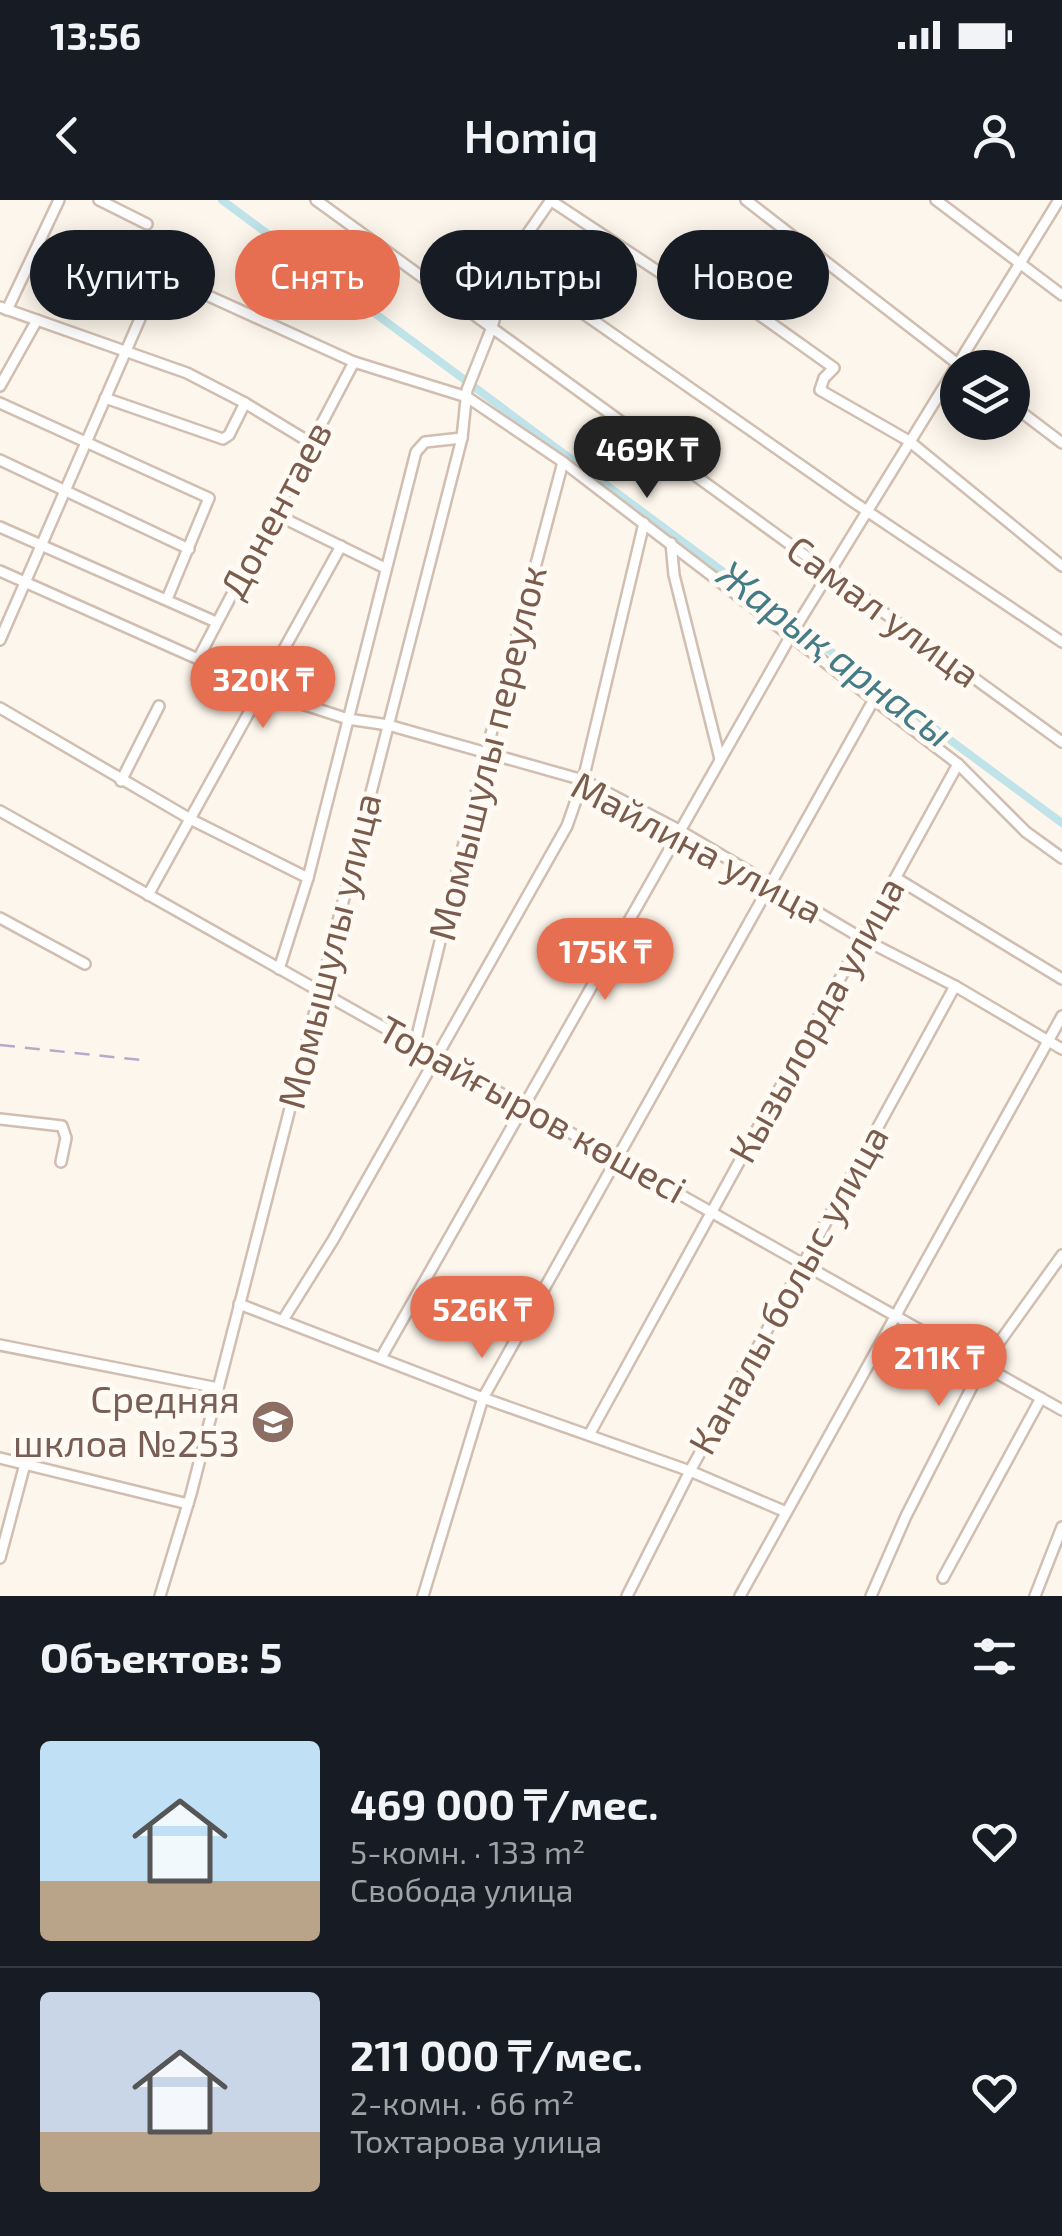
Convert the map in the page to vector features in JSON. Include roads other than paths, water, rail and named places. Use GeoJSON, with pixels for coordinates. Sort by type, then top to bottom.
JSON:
{"type":"FeatureCollection","features":[{"type":"Feature","properties":{"kind":"street"},"geometry":{"type":"LineString","coordinates":[[30,318],[3,309],[58,200]]}},
{"type":"Feature","properties":{"kind":"street"},"geometry":{"type":"LineString","coordinates":[[99,200],[147,224]]}},
{"type":"Feature","properties":{"kind":"street","name":"Самал улица"},"geometry":{"type":"LineString","coordinates":[[316,200],[825,578],[1062,742]]}},
{"type":"Feature","properties":{"kind":"street"},"geometry":{"type":"LineString","coordinates":[[550,200],[700,299],[740,301],[834,368],[824,378],[820,390],[909,441],[1062,566]]}},
{"type":"Feature","properties":{"kind":"street","name":"Момышулы улица"},"geometry":{"type":"LineString","coordinates":[[530,230],[550,200]]}},
{"type":"Feature","properties":{"kind":"street"},"geometry":{"type":"LineString","coordinates":[[746,200],[941,350]]}},
{"type":"Feature","properties":{"kind":"street"},"geometry":{"type":"LineString","coordinates":[[936,200],[1062,295]]}},
{"type":"Feature","properties":{"kind":"street"},"geometry":{"type":"LineString","coordinates":[[969,350],[1058,200]]}},
{"type":"Feature","properties":{"kind":"street"},"geometry":{"type":"LineString","coordinates":[[0,639],[156,282],[170,278],[354,362],[467,393],[792,634],[958,764],[1026,832],[1062,858]]}},
{"type":"Feature","properties":{"kind":"street"},"geometry":{"type":"LineString","coordinates":[[0,386],[37,320],[188,373],[311,443]]}},
{"type":"Feature","properties":{"kind":"street","name":"Момышулы улица"},"geometry":{"type":"LineString","coordinates":[[160,1596],[188,1504],[462,438],[467,393],[494,320]]}},
{"type":"Feature","properties":{"kind":"street"},"geometry":{"type":"LineString","coordinates":[[593,320],[1062,642]]}},
{"type":"Feature","properties":{"kind":"street","name":"Донентаев"},"geometry":{"type":"LineString","coordinates":[[198,659],[354,362]]}},
{"type":"Feature","properties":{"kind":"street"},"geometry":{"type":"LineString","coordinates":[[382,1356],[720,758],[825,578],[940,395]]}},
{"type":"Feature","properties":{"kind":"street"},"geometry":{"type":"LineString","coordinates":[[105,398],[223,439],[229,435],[245,403]]}},
{"type":"Feature","properties":{"kind":"street"},"geometry":{"type":"LineString","coordinates":[[0,403],[209,498],[209,506],[167,600]]}},
{"type":"Feature","properties":{"kind":"street"},"geometry":{"type":"LineString","coordinates":[[1030,419],[1062,443]]}},
{"type":"Feature","properties":{"kind":"street"},"geometry":{"type":"LineString","coordinates":[[279,969],[308,878],[416,452],[425,442],[462,438]]}},
{"type":"Feature","properties":{"kind":"street"},"geometry":{"type":"LineString","coordinates":[[0,460],[189,550]]}},
{"type":"Feature","properties":{"kind":"street","name":"Момышулы переулок"},"geometry":{"type":"LineString","coordinates":[[415,1044],[563,462]]}},
{"type":"Feature","properties":{"kind":"street"},"geometry":{"type":"LineString","coordinates":[[274,514],[386,568]]}},
{"type":"Feature","properties":{"kind":"street"},"geometry":{"type":"LineString","coordinates":[[283,1320],[333,1240],[567,826],[583,780],[644,524]]}},
{"type":"Feature","properties":{"kind":"street"},"geometry":{"type":"LineString","coordinates":[[0,527],[216,622]]}},
{"type":"Feature","properties":{"kind":"street"},"geometry":{"type":"LineString","coordinates":[[670,543],[674,575],[720,758]]}},
{"type":"Feature","properties":{"kind":"street"},"geometry":{"type":"LineString","coordinates":[[148,895],[341,546]]}},
{"type":"Feature","properties":{"kind":"street","name":"Майлина улица"},"geometry":{"type":"LineString","coordinates":[[0,572],[262,691],[348,719],[388,725],[583,780],[679,830],[1062,1050]]}},
{"type":"Feature","properties":{"kind":"street"},"geometry":{"type":"LineString","coordinates":[[423,1596],[483,1398],[873,701]]}},
{"type":"Feature","properties":{"kind":"street"},"geometry":{"type":"LineString","coordinates":[[121,781],[159,706]]}},
{"type":"Feature","properties":{"kind":"street"},"geometry":{"type":"LineString","coordinates":[[0,708],[121,781],[308,878]]}},
{"type":"Feature","properties":{"kind":"street","name":"Кызылорда улица"},"geometry":{"type":"LineString","coordinates":[[589,1435],[958,764]]}},
{"type":"Feature","properties":{"kind":"street","name":"Торайғыров көшесі"},"geometry":{"type":"LineString","coordinates":[[0,811],[1062,1410]]}},
{"type":"Feature","properties":{"kind":"street"},"geometry":{"type":"LineString","coordinates":[[896,878],[1062,979]]}},
{"type":"Feature","properties":{"kind":"street"},"geometry":{"type":"LineString","coordinates":[[0,918],[84,964]]}},
{"type":"Feature","properties":{"kind":"street","name":"Каналы болыс улица"},"geometry":{"type":"LineString","coordinates":[[628,1596],[690,1472],[955,986]]}},
{"type":"Feature","properties":{"kind":"street"},"geometry":{"type":"LineString","coordinates":[[740,1596],[1062,1016]]}},
{"type":"Feature","properties":{"kind":"street"},"geometry":{"type":"LineString","coordinates":[[0,1119],[62,1126],[66,1138],[61,1162]]}},
{"type":"Feature","properties":{"kind":"street"},"geometry":{"type":"LineString","coordinates":[[871,1596],[906,1516],[983,1366],[1062,1254]]}},
{"type":"Feature","properties":{"kind":"street"},"geometry":{"type":"LineString","coordinates":[[239,1304],[690,1472],[786,1512]]}},
{"type":"Feature","properties":{"kind":"street"},"geometry":{"type":"LineString","coordinates":[[0,1345],[218,1388]]}},
{"type":"Feature","properties":{"kind":"street"},"geometry":{"type":"LineString","coordinates":[[942,1578],[1041,1398]]}},
{"type":"Feature","properties":{"kind":"street"},"geometry":{"type":"LineString","coordinates":[[0,1458],[188,1504]]}},
{"type":"Feature","properties":{"kind":"street"},"geometry":{"type":"LineString","coordinates":[[0,1558],[26,1464]]}},
{"type":"Feature","properties":{"kind":"street"},"geometry":{"type":"LineString","coordinates":[[1036,1596],[1062,1527]]}},
{"type":"Feature","properties":{"kind":"waterway","name":"Жарық арнасы"},"geometry":{"type":"LineString","coordinates":[[222,200],[1062,823]]}},
{"type":"Feature","properties":{"kind":"railway"},"geometry":{"type":"LineString","coordinates":[[0,1045],[141,1060]]}},
{"type":"Feature","properties":{"kind":"place","name":"Средняя шклоа №253"},"geometry":{"type":"Point","coordinates":[273,1422]}}]}
